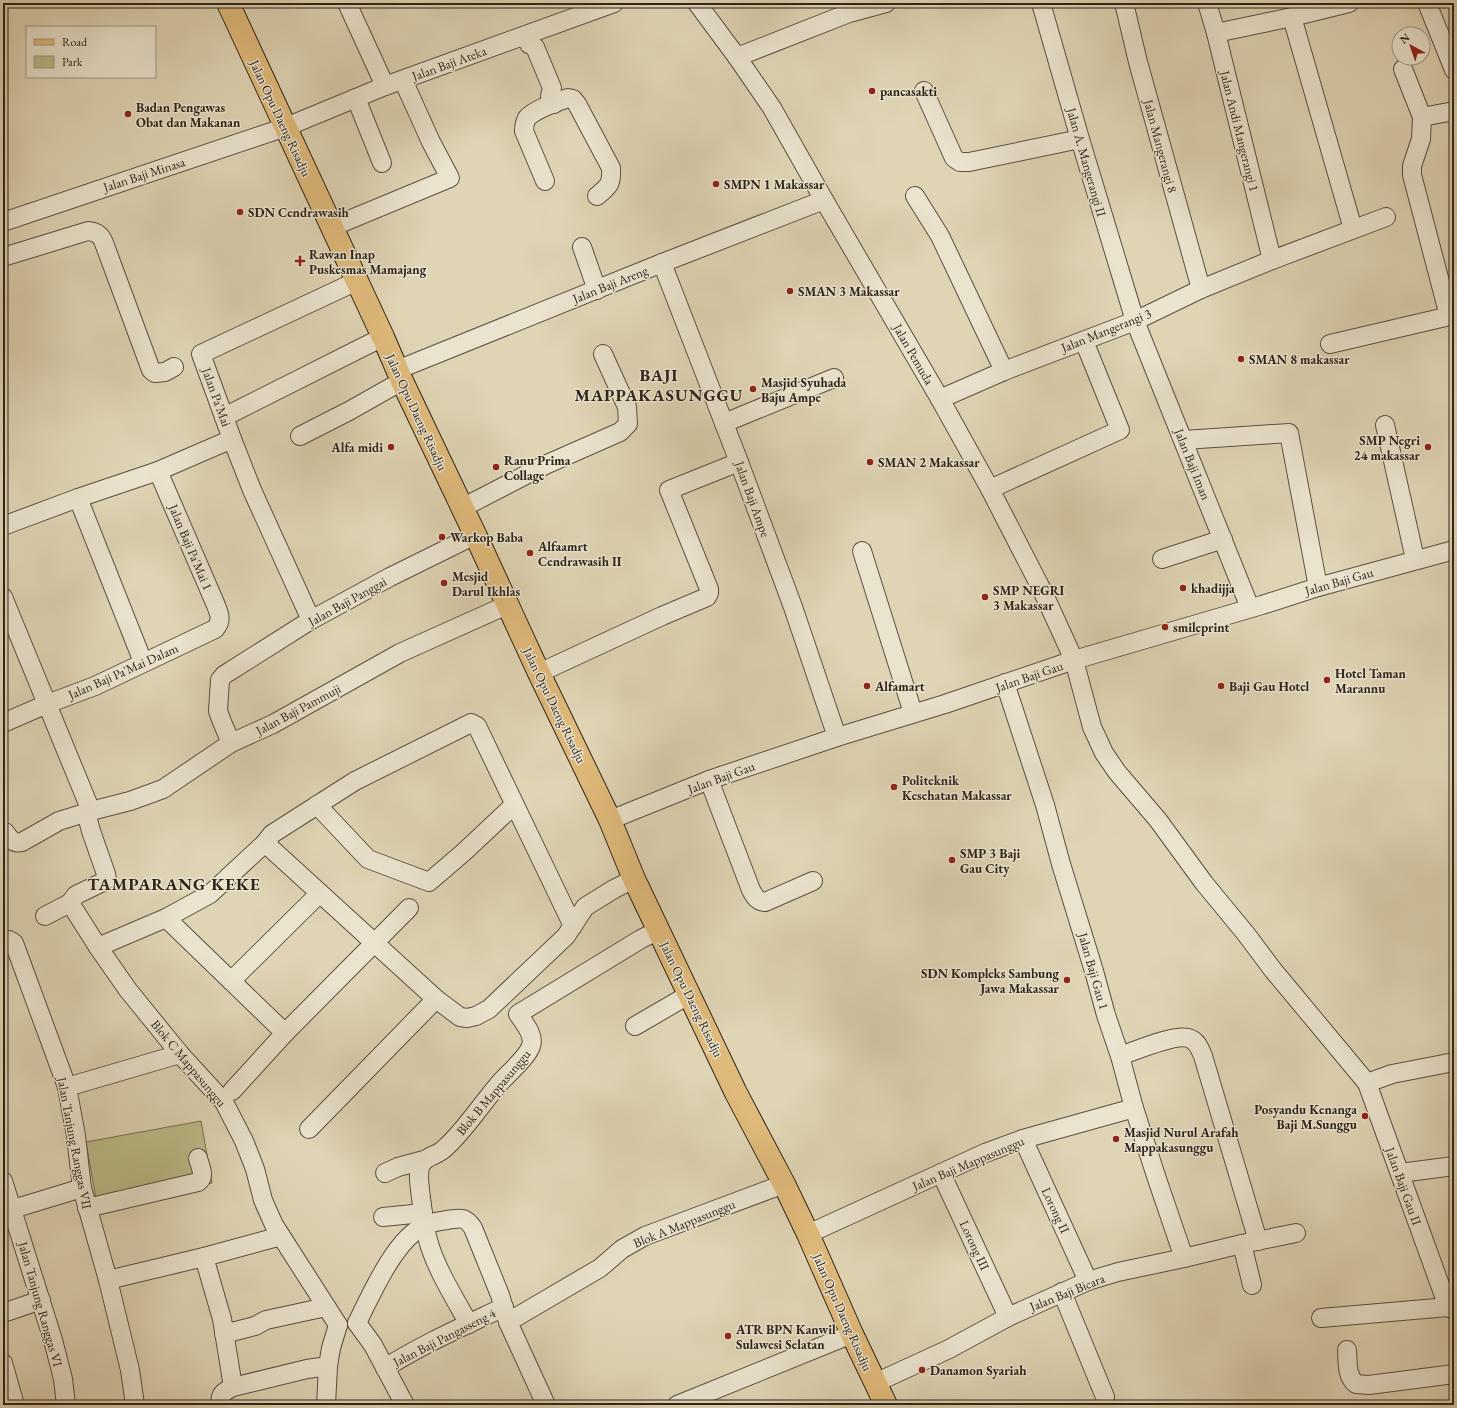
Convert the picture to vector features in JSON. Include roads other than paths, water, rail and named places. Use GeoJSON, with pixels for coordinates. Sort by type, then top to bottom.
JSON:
{"type":"FeatureCollection","features":[{"type":"Feature","properties":{"kind":"main road","name":"Jalan Opu Daeng Risadju"},"geometry":{"type":"LineString","coordinates":[[228,3],[383,337],[399,376],[610,820],[634,879],[736,1093],[784,1184],[808,1234],[852,1334],[886,1405]]}},
{"type":"Feature","properties":{"kind":"street"},"geometry":{"type":"LineString","coordinates":[[347,3],[385,86]]}},
{"type":"Feature","properties":{"kind":"street","name":"Jalan Baji Ateka"},"geometry":{"type":"LineString","coordinates":[[286,127],[385,86],[527,40],[614,3]]}},
{"type":"Feature","properties":{"kind":"street","name":"Jalan Pemuda"},"geometry":{"type":"LineString","coordinates":[[697,3],[738,57],[772,108],[940,399],[990,489],[1042,590],[1074,660]]}},
{"type":"Feature","properties":{"kind":"street"},"geometry":{"type":"LineString","coordinates":[[738,57],[794,33],[849,12],[886,3]]}},
{"type":"Feature","properties":{"kind":"street","name":"Jalan A. Mangerangi II"},"geometry":{"type":"LineString","coordinates":[[1041,3],[1135,321]]}},
{"type":"Feature","properties":{"kind":"street","name":"Jalan Mangerangi 8"},"geometry":{"type":"LineString","coordinates":[[1124,3],[1138,62],[1201,289]]}},
{"type":"Feature","properties":{"kind":"street","name":"Jalan Andi Mangerangi 1"},"geometry":{"type":"LineString","coordinates":[[1207,3],[1216,33],[1272,260]]}},
{"type":"Feature","properties":{"kind":"street"},"geometry":{"type":"LineString","coordinates":[[1216,33],[1349,3]]}},
{"type":"Feature","properties":{"kind":"street"},"geometry":{"type":"LineString","coordinates":[[1427,3],[1454,70]]}},
{"type":"Feature","properties":{"kind":"street"},"geometry":{"type":"LineString","coordinates":[[1292,17],[1354,229]]}},
{"type":"Feature","properties":{"kind":"street"},"geometry":{"type":"LineString","coordinates":[[527,40],[535,47],[552,88],[552,100]]}},
{"type":"Feature","properties":{"kind":"street"},"geometry":{"type":"LineString","coordinates":[[1330,344],[1452,315],[1412,175],[1412,166],[1421,139],[1422,117],[1403,69]]}},
{"type":"Feature","properties":{"kind":"street"},"geometry":{"type":"LineString","coordinates":[[332,227],[450,178],[431,142],[403,80]]}},
{"type":"Feature","properties":{"kind":"street"},"geometry":{"type":"LineString","coordinates":[[924,91],[954,158],[960,162],[969,162],[1080,139]]}},
{"type":"Feature","properties":{"kind":"street"},"geometry":{"type":"LineString","coordinates":[[356,98],[382,163]]}},
{"type":"Feature","properties":{"kind":"street"},"geometry":{"type":"LineString","coordinates":[[544,181],[524,131],[527,119],[552,100],[568,98],[573,99],[611,168],[612,177],[610,185],[598,196]]}},
{"type":"Feature","properties":{"kind":"street"},"geometry":{"type":"LineString","coordinates":[[1422,117],[1454,111]]}},
{"type":"Feature","properties":{"kind":"street","name":"Jalan Baji Minasa"},"geometry":{"type":"LineString","coordinates":[[3,222],[286,127]]}},
{"type":"Feature","properties":{"kind":"street"},"geometry":{"type":"LineString","coordinates":[[915,196],[940,236],[1004,371]]}},
{"type":"Feature","properties":{"kind":"street","name":"Jalan Baji Areng"},"geometry":{"type":"LineString","coordinates":[[300,436],[349,411],[399,376],[662,263],[824,200]]}},
{"type":"Feature","properties":{"kind":"street","name":"Jalan Mangerangi 3"},"geometry":{"type":"LineString","coordinates":[[940,399],[1004,371],[1135,321],[1201,289],[1272,260],[1386,217]]}},
{"type":"Feature","properties":{"kind":"street"},"geometry":{"type":"LineString","coordinates":[[3,257],[88,231],[95,232],[101,236],[104,243],[151,370],[155,373],[165,372],[174,367]]}},
{"type":"Feature","properties":{"kind":"street"},"geometry":{"type":"LineString","coordinates":[[582,247],[597,290]]}},
{"type":"Feature","properties":{"kind":"street","name":"Jalan Baji Ampe"},"geometry":{"type":"LineString","coordinates":[[662,263],[793,607],[837,737]]}},
{"type":"Feature","properties":{"kind":"street","name":"Jalan Pa'Mai"},"geometry":{"type":"LineString","coordinates":[[3,526],[78,498],[158,471],[232,439],[201,354],[357,281]]}},
{"type":"Feature","properties":{"kind":"street","name":"Jalan Baji Iman"},"geometry":{"type":"LineString","coordinates":[[1135,321],[1184,440],[1250,608]]}},
{"type":"Feature","properties":{"kind":"street"},"geometry":{"type":"LineString","coordinates":[[224,416],[383,337]]}},
{"type":"Feature","properties":{"kind":"street"},"geometry":{"type":"LineString","coordinates":[[990,489],[1120,430],[1084,341]]}},
{"type":"Feature","properties":{"kind":"street"},"geometry":{"type":"LineString","coordinates":[[462,508],[545,465],[620,432],[628,424],[627,407],[603,354]]}},
{"type":"Feature","properties":{"kind":"street"},"geometry":{"type":"LineString","coordinates":[[724,424],[834,378]]}},
{"type":"Feature","properties":{"kind":"street"},"geometry":{"type":"LineString","coordinates":[[1385,425],[1415,560]]}},
{"type":"Feature","properties":{"kind":"street"},"geometry":{"type":"LineString","coordinates":[[1184,440],[1289,433],[1318,587]]}},
{"type":"Feature","properties":{"kind":"street"},"geometry":{"type":"LineString","coordinates":[[232,439],[252,490],[311,620]]}},
{"type":"Feature","properties":{"kind":"street"},"geometry":{"type":"LineString","coordinates":[[539,673],[662,616],[708,597],[710,593],[709,589],[669,490],[739,462]]}},
{"type":"Feature","properties":{"kind":"street","name":"Jalan Baji Pa'Mai 1"},"geometry":{"type":"LineString","coordinates":[[158,471],[215,603],[220,618],[219,625]]}},
{"type":"Feature","properties":{"kind":"street"},"geometry":{"type":"LineString","coordinates":[[78,498],[143,662]]}},
{"type":"Feature","properties":{"kind":"street","name":"Jalan Baji Panggai"},"geometry":{"type":"LineString","coordinates":[[231,743],[218,711],[220,680],[224,675],[311,620],[390,577],[475,535]]}},
{"type":"Feature","properties":{"kind":"street"},"geometry":{"type":"LineString","coordinates":[[1162,559],[1223,539]]}},
{"type":"Feature","properties":{"kind":"street","name":"Jalan Baji Gau"},"geometry":{"type":"LineString","coordinates":[[610,820],[709,780],[837,737],[945,704],[1074,660],[1318,587],[1454,550]]}},
{"type":"Feature","properties":{"kind":"street"},"geometry":{"type":"LineString","coordinates":[[862,551],[913,713]]}},
{"type":"Feature","properties":{"kind":"street"},"geometry":{"type":"LineString","coordinates":[[3,597],[47,704],[88,811],[107,878],[107,880],[76,895],[70,903],[45,916]]}},
{"type":"Feature","properties":{"kind":"street","name":"Jalan Baji Pammuji"},"geometry":{"type":"LineString","coordinates":[[5,832],[12,841],[17,843],[30,838],[59,821],[88,811],[130,801],[163,789],[231,743],[273,724],[400,653],[507,605]]}},
{"type":"Feature","properties":{"kind":"street","name":"Jalan Baji Pa'Mai Dalam"},"geometry":{"type":"LineString","coordinates":[[3,723],[94,686],[215,629],[219,625]]}},
{"type":"Feature","properties":{"kind":"street","name":"Jalan Baji Gau II"},"geometry":{"type":"LineString","coordinates":[[1074,660],[1092,727],[1109,762],[1158,820],[1204,883],[1246,934],[1273,970],[1367,1083],[1451,1309]]}},
{"type":"Feature","properties":{"kind":"street","name":"Jalan Baji Gau 1"},"geometry":{"type":"LineString","coordinates":[[1005,683],[1045,804],[1061,864],[1106,1015],[1120,1056],[1134,1108],[1184,1258]]}},
{"type":"Feature","properties":{"kind":"street"},"geometry":{"type":"LineString","coordinates":[[98,947],[166,918],[210,894],[265,843],[272,834],[355,781],[471,723],[477,726],[573,926]]}},
{"type":"Feature","properties":{"kind":"street"},"geometry":{"type":"LineString","coordinates":[[709,780],[750,890],[755,898],[760,902],[765,902],[813,881]]}},
{"type":"Feature","properties":{"kind":"street"},"geometry":{"type":"LineString","coordinates":[[317,805],[368,859],[429,882],[464,852],[514,805]]}},
{"type":"Feature","properties":{"kind":"street"},"geometry":{"type":"LineString","coordinates":[[265,843],[436,998],[460,1017],[466,1018],[476,1016],[489,1009],[502,997],[559,944],[585,908],[614,889],[634,879]]}},
{"type":"Feature","properties":{"kind":"street"},"geometry":{"type":"LineString","coordinates":[[231,981],[320,893]]}},
{"type":"Feature","properties":{"kind":"street","name":"Blok C Mappasunggu"},"geometry":{"type":"LineString","coordinates":[[70,903],[125,986],[180,1054],[224,1102],[244,1141],[255,1169],[268,1214],[338,1325]]}},
{"type":"Feature","properties":{"kind":"street"},"geometry":{"type":"LineString","coordinates":[[232,1091],[285,1033],[409,908]]}},
{"type":"Feature","properties":{"kind":"street"},"geometry":{"type":"LineString","coordinates":[[166,918],[285,1033]]}},
{"type":"Feature","properties":{"kind":"street","name":"Blok B Mappasunggu"},"geometry":{"type":"LineString","coordinates":[[385,1173],[398,1167],[424,1160],[444,1149],[508,1068],[524,1056],[531,1046],[532,1038],[518,1014],[641,938],[659,930]]}},
{"type":"Feature","properties":{"kind":"street","name":"Jalan Tanjung Ranggas VII"},"geometry":{"type":"LineString","coordinates":[[3,940],[9,940],[14,943],[67,1086],[76,1136],[82,1188],[108,1280],[130,1370],[136,1405]]}},
{"type":"Feature","properties":{"kind":"street"},"geometry":{"type":"LineString","coordinates":[[635,1026],[690,994]]}},
{"type":"Feature","properties":{"kind":"street"},"geometry":{"type":"LineString","coordinates":[[309,1129],[436,998]]}},
{"type":"Feature","properties":{"kind":"street"},"geometry":{"type":"LineString","coordinates":[[1120,1056],[1181,1037],[1189,1038],[1196,1042],[1203,1056],[1250,1242],[1252,1285]]}},
{"type":"Feature","properties":{"kind":"street"},"geometry":{"type":"LineString","coordinates":[[67,1086],[180,1054]]}},
{"type":"Feature","properties":{"kind":"street"},"geometry":{"type":"LineString","coordinates":[[1367,1083],[1392,1074],[1454,1062]]}},
{"type":"Feature","properties":{"kind":"street","name":"Jalan Baji Mappasunggu"},"geometry":{"type":"LineString","coordinates":[[808,1234],[985,1153],[1023,1139],[1134,1108]]}},
{"type":"Feature","properties":{"kind":"street","name":"Lorong II"},"geometry":{"type":"LineString","coordinates":[[1023,1139],[1088,1280]]}},
{"type":"Feature","properties":{"kind":"street"},"geometry":{"type":"LineString","coordinates":[[87,1208],[198,1182],[203,1176],[198,1158]]}},
{"type":"Feature","properties":{"kind":"street"},"geometry":{"type":"LineString","coordinates":[[424,1160],[421,1164],[420,1171],[424,1219],[428,1241],[438,1266],[468,1324]]}},
{"type":"Feature","properties":{"kind":"street"},"geometry":{"type":"LineString","coordinates":[[1400,1173],[1454,1166]]}},
{"type":"Feature","properties":{"kind":"street","name":"Lorong III"},"geometry":{"type":"LineString","coordinates":[[941,1173],[1008,1317]]}},
{"type":"Feature","properties":{"kind":"street","name":"Jalan Tanjung Ranggas VI"},"geometry":{"type":"LineString","coordinates":[[3,1180],[8,1210],[41,1300],[63,1380],[66,1405]]}},
{"type":"Feature","properties":{"kind":"street","name":"Blok A Mappasunggu"},"geometry":{"type":"LineString","coordinates":[[506,1314],[600,1268],[622,1249],[645,1236],[784,1184]]}},
{"type":"Feature","properties":{"kind":"street"},"geometry":{"type":"LineString","coordinates":[[8,1210],[82,1188]]}},
{"type":"Feature","properties":{"kind":"street"},"geometry":{"type":"LineString","coordinates":[[383,1217],[424,1219],[464,1218],[469,1222],[485,1256],[506,1314],[546,1405]]}},
{"type":"Feature","properties":{"kind":"street"},"geometry":{"type":"LineString","coordinates":[[357,1323],[378,1281],[393,1256],[424,1219]]}},
{"type":"Feature","properties":{"kind":"street","name":"Jalan Baji Bicara"},"geometry":{"type":"LineString","coordinates":[[875,1383],[949,1349],[1008,1317],[1088,1280],[1250,1242],[1296,1234]]}},
{"type":"Feature","properties":{"kind":"street"},"geometry":{"type":"LineString","coordinates":[[108,1280],[204,1257],[281,1236]]}},
{"type":"Feature","properties":{"kind":"street"},"geometry":{"type":"LineString","coordinates":[[204,1257],[222,1319],[233,1387]]}},
{"type":"Feature","properties":{"kind":"street"},"geometry":{"type":"LineString","coordinates":[[1062,1292],[1105,1397]]}},
{"type":"Feature","properties":{"kind":"street"},"geometry":{"type":"LineString","coordinates":[[3,1312],[41,1300]]}},
{"type":"Feature","properties":{"kind":"street"},"geometry":{"type":"LineString","coordinates":[[224,1334],[255,1326],[266,1320],[326,1307]]}},
{"type":"Feature","properties":{"kind":"street"},"geometry":{"type":"LineString","coordinates":[[1321,1318],[1451,1309]]}},
{"type":"Feature","properties":{"kind":"street","name":"Jalan Baji Pangasseng 4"},"geometry":{"type":"LineString","coordinates":[[385,1368],[404,1356],[468,1324],[506,1314]]}},
{"type":"Feature","properties":{"kind":"street"},"geometry":{"type":"LineString","coordinates":[[326,1405],[328,1366],[331,1348],[338,1325],[357,1323]]}},
{"type":"Feature","properties":{"kind":"street"},"geometry":{"type":"LineString","coordinates":[[357,1323],[366,1335],[405,1405]]}},
{"type":"Feature","properties":{"kind":"street"},"geometry":{"type":"LineString","coordinates":[[677,1405],[852,1334]]}},
{"type":"Feature","properties":{"kind":"street"},"geometry":{"type":"LineString","coordinates":[[1347,1350],[1350,1379],[1356,1384],[1368,1384],[1454,1374]]}},
{"type":"Feature","properties":{"kind":"street"},"geometry":{"type":"LineString","coordinates":[[3,1362],[14,1405]]}},
{"type":"Feature","properties":{"kind":"street"},"geometry":{"type":"LineString","coordinates":[[221,1405],[221,1395],[233,1387],[307,1369],[328,1366]]}},
{"type":"Feature","properties":{"kind":"place","name":"pancasakti"},"geometry":{"type":"Point","coordinates":[872,91]}},
{"type":"Feature","properties":{"kind":"place","name":"Badan Pengawas Obat dan Makanan"},"geometry":{"type":"Point","coordinates":[128,114]}},
{"type":"Feature","properties":{"kind":"place","name":"SMPN 1 Makassar"},"geometry":{"type":"Point","coordinates":[716,184]}},
{"type":"Feature","properties":{"kind":"place","name":"SDN Cendrawasih"},"geometry":{"type":"Point","coordinates":[240,212]}},
{"type":"Feature","properties":{"kind":"place","name":"Rawan Inap Puskesmas Mamajang"},"geometry":{"type":"Point","coordinates":[300,261]}},
{"type":"Feature","properties":{"kind":"place","name":"SMAN 3 Makassar"},"geometry":{"type":"Point","coordinates":[790,291]}},
{"type":"Feature","properties":{"kind":"place","name":"SMAN 8 makassar"},"geometry":{"type":"Point","coordinates":[1241,359]}},
{"type":"Feature","properties":{"kind":"place","name":"Masjid Syuhada Baju Ampe"},"geometry":{"type":"Point","coordinates":[753,389]}},
{"type":"Feature","properties":{"kind":"place","name":"Alfa midi"},"geometry":{"type":"Point","coordinates":[391,447]}},
{"type":"Feature","properties":{"kind":"place","name":"SMP Negri 24 makassar"},"geometry":{"type":"Point","coordinates":[1428,447]}},
{"type":"Feature","properties":{"kind":"place","name":"SMAN 2 Makassar"},"geometry":{"type":"Point","coordinates":[870,462]}},
{"type":"Feature","properties":{"kind":"place","name":"Ranu Prima Collage"},"geometry":{"type":"Point","coordinates":[496,467]}},
{"type":"Feature","properties":{"kind":"place","name":"Warkop Baba"},"geometry":{"type":"Point","coordinates":[442,537]}},
{"type":"Feature","properties":{"kind":"place","name":"Alfaamrt Cendrawasih II"},"geometry":{"type":"Point","coordinates":[530,553]}},
{"type":"Feature","properties":{"kind":"place","name":"Mesjid Darul Ikhlas"},"geometry":{"type":"Point","coordinates":[444,583]}},
{"type":"Feature","properties":{"kind":"place","name":"khadijja"},"geometry":{"type":"Point","coordinates":[1183,588]}},
{"type":"Feature","properties":{"kind":"place","name":"SMP NEGRI 3 Makassar"},"geometry":{"type":"Point","coordinates":[985,597]}},
{"type":"Feature","properties":{"kind":"place","name":"smileprint"},"geometry":{"type":"Point","coordinates":[1165,627]}},
{"type":"Feature","properties":{"kind":"place","name":"Hotel Taman Marannu"},"geometry":{"type":"Point","coordinates":[1327,680]}},
{"type":"Feature","properties":{"kind":"place","name":"Alfamart"},"geometry":{"type":"Point","coordinates":[867,686]}},
{"type":"Feature","properties":{"kind":"place","name":"Baji Gau Hotel"},"geometry":{"type":"Point","coordinates":[1221,686]}},
{"type":"Feature","properties":{"kind":"place","name":"Politeknik Kesehatan Makassar"},"geometry":{"type":"Point","coordinates":[894,787]}},
{"type":"Feature","properties":{"kind":"place","name":"SMP 3 Baji Gau City"},"geometry":{"type":"Point","coordinates":[952,860]}},
{"type":"Feature","properties":{"kind":"place","name":"SDN Kompleks Sambung Jawa Makassar"},"geometry":{"type":"Point","coordinates":[1067,980]}},
{"type":"Feature","properties":{"kind":"place","name":"Posyandu Kenanga Baji M.Sunggu"},"geometry":{"type":"Point","coordinates":[1365,1116]}},
{"type":"Feature","properties":{"kind":"place","name":"Masjid Nurul Arafah Mappakasunggu"},"geometry":{"type":"Point","coordinates":[1116,1139]}},
{"type":"Feature","properties":{"kind":"place","name":"ATR BPN Kanwil Sulawesi Selatan"},"geometry":{"type":"Point","coordinates":[728,1336]}},
{"type":"Feature","properties":{"kind":"place","name":"Danamon Syariah"},"geometry":{"type":"Point","coordinates":[922,1370]}},
{"type":"Feature","properties":{"kind":"district","name":"BAJI MAPPAKASUNGGU"},"geometry":{"type":"Point","coordinates":[659,385]}},
{"type":"Feature","properties":{"kind":"district","name":"TAMPARANG KEKE"},"geometry":{"type":"Point","coordinates":[174,884]}}]}
